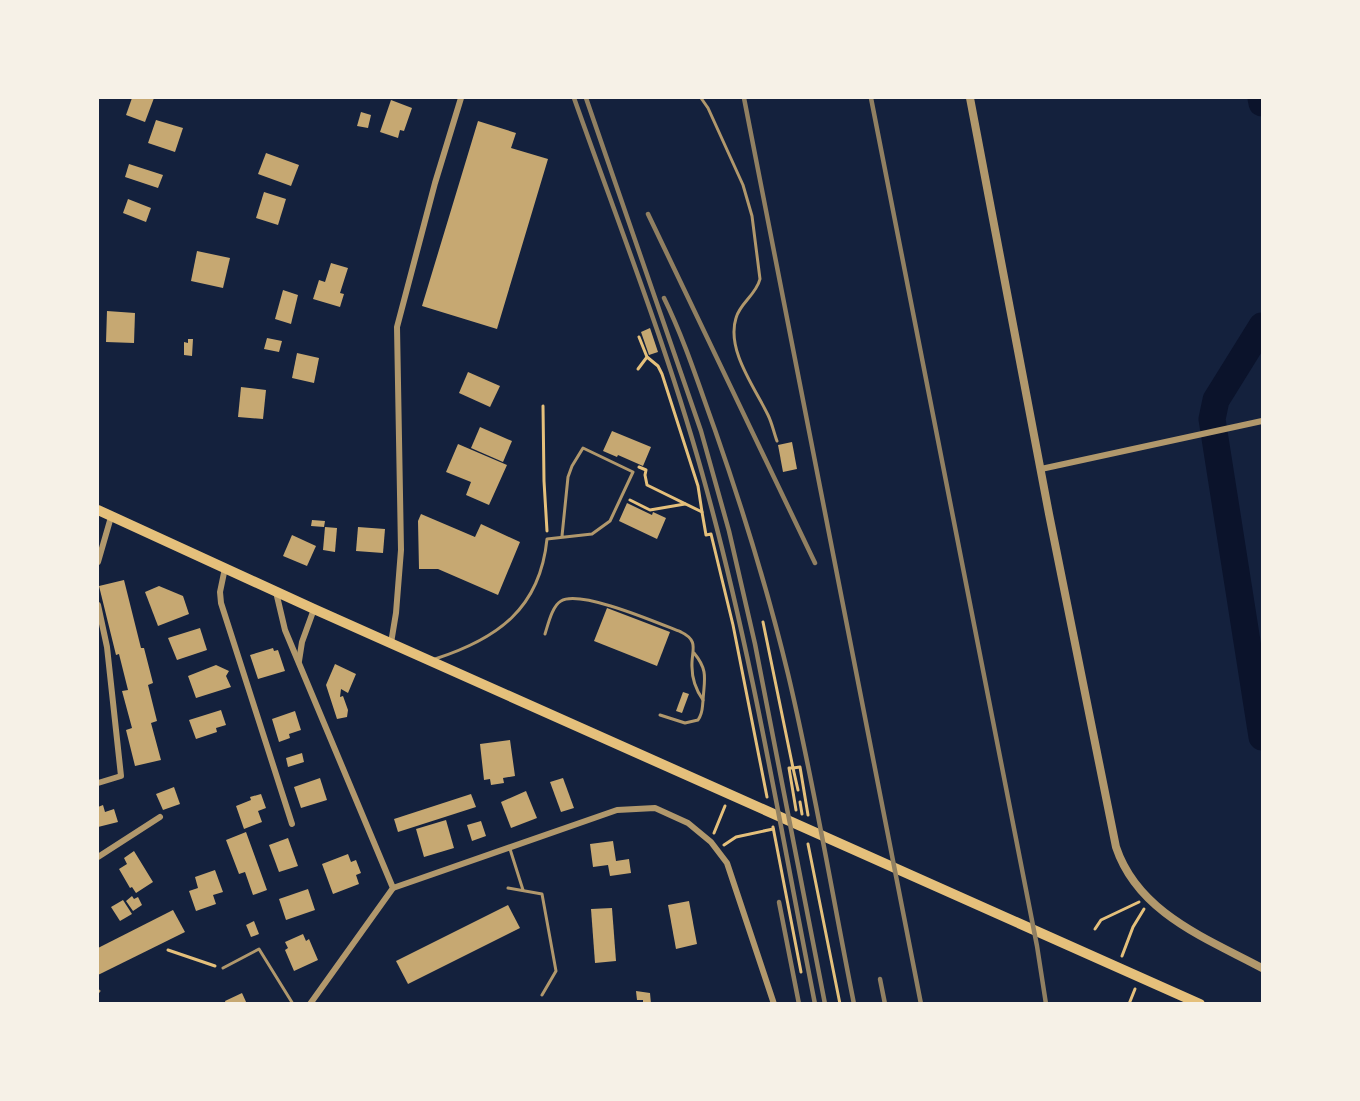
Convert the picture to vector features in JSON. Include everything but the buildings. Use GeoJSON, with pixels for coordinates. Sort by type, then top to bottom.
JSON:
{"type":"FeatureCollection","features":[{"type":"Feature","properties":{"kind":"main road"},"geometry":{"type":"LineString","coordinates":[[98,510],[276,592],[1200,1004]]}},
{"type":"Feature","properties":{"kind":"street"},"geometry":{"type":"LineString","coordinates":[[391,643],[396,613],[400,550],[397,327],[435,183],[461,98]]}},
{"type":"Feature","properties":{"kind":"street"},"geometry":{"type":"LineString","coordinates":[[970,98],[1114,840],[1126,870],[1149,899],[1175,921],[1263,968]]}},
{"type":"Feature","properties":{"kind":"street"},"geometry":{"type":"LineString","coordinates":[[1041,470],[1263,421]]}},
{"type":"Feature","properties":{"kind":"street"},"geometry":{"type":"LineString","coordinates":[[98,562],[111,517]]}},
{"type":"Feature","properties":{"kind":"street"},"geometry":{"type":"LineString","coordinates":[[225,568],[220,592],[221,603],[292,824]]}},
{"type":"Feature","properties":{"kind":"street"},"geometry":{"type":"LineString","coordinates":[[276,592],[285,630],[393,888]]}},
{"type":"Feature","properties":{"kind":"street"},"geometry":{"type":"LineString","coordinates":[[98,605],[107,647],[121,776],[98,783]]}},
{"type":"Feature","properties":{"kind":"street"},"geometry":{"type":"LineString","coordinates":[[299,661],[302,642],[314,609]]}},
{"type":"Feature","properties":{"kind":"street"},"geometry":{"type":"LineString","coordinates":[[310,1004],[393,888],[618,810],[655,808],[688,823],[711,842],[727,863],[774,1004]]}},
{"type":"Feature","properties":{"kind":"street"},"geometry":{"type":"LineString","coordinates":[[98,857],[160,817]]}},
{"type":"Feature","properties":{"kind":"lane"},"geometry":{"type":"LineString","coordinates":[[701,98],[708,108],[743,185],[752,216],[760,279],[758,288],[738,312],[734,331],[740,362],[769,416],[777,441]]}},
{"type":"Feature","properties":{"kind":"lane"},"geometry":{"type":"LineString","coordinates":[[430,660],[465,650],[486,638],[516,614],[527,599],[537,578],[546,555],[547,539],[592,534],[610,521],[633,472],[584,448],[572,466],[568,477],[562,536]]}},
{"type":"Feature","properties":{"kind":"lane"},"geometry":{"type":"LineString","coordinates":[[545,634],[558,604],[561,601],[575,599],[609,605],[681,632],[690,638],[694,653],[692,667],[695,686],[703,700]]}},
{"type":"Feature","properties":{"kind":"lane"},"geometry":{"type":"LineString","coordinates":[[660,715],[680,722],[692,723],[701,715],[706,684],[703,664],[694,653]]}},
{"type":"Feature","properties":{"kind":"lane"},"geometry":{"type":"LineString","coordinates":[[510,849],[523,890]]}},
{"type":"Feature","properties":{"kind":"lane"},"geometry":{"type":"LineString","coordinates":[[508,888],[542,894],[556,971],[542,995]]}},
{"type":"Feature","properties":{"kind":"lane"},"geometry":{"type":"LineString","coordinates":[[223,968],[259,949],[293,1004]]}},
{"type":"Feature","properties":{"kind":"path"},"geometry":{"type":"LineString","coordinates":[[639,337],[646,357],[658,366],[662,374],[698,486],[706,535],[711,534],[733,625],[768,804]]}},
{"type":"Feature","properties":{"kind":"path"},"geometry":{"type":"LineString","coordinates":[[638,369],[646,357]]}},
{"type":"Feature","properties":{"kind":"path"},"geometry":{"type":"LineString","coordinates":[[543,406],[547,539]]}},
{"type":"Feature","properties":{"kind":"path"},"geometry":{"type":"LineString","coordinates":[[636,466],[646,470],[647,485],[702,512]]}},
{"type":"Feature","properties":{"kind":"path"},"geometry":{"type":"LineString","coordinates":[[621,496],[650,510],[685,504]]}},
{"type":"Feature","properties":{"kind":"path"},"geometry":{"type":"LineString","coordinates":[[797,814],[789,768],[794,768],[798,790]]}},
{"type":"Feature","properties":{"kind":"path"},"geometry":{"type":"LineString","coordinates":[[711,842],[725,804]]}},
{"type":"Feature","properties":{"kind":"path"},"geometry":{"type":"LineString","coordinates":[[772,822],[801,972]]}},
{"type":"Feature","properties":{"kind":"path"},"geometry":{"type":"LineString","coordinates":[[717,850],[735,837],[773,829]]}},
{"type":"Feature","properties":{"kind":"path"},"geometry":{"type":"LineString","coordinates":[[1095,929],[1101,920],[1114,912],[1149,899]]}},
{"type":"Feature","properties":{"kind":"path"},"geometry":{"type":"LineString","coordinates":[[1122,956],[1133,927],[1149,899]]}},
{"type":"Feature","properties":{"kind":"path"},"geometry":{"type":"LineString","coordinates":[[168,950],[223,968]]}},
{"type":"Feature","properties":{"kind":"path"},"geometry":{"type":"LineString","coordinates":[[1130,1004],[1136,988]]}},
{"type":"Feature","properties":{"kind":"waterway"},"geometry":{"type":"LineString","coordinates":[[1261,98],[1262,103]]}},
{"type":"Feature","properties":{"kind":"waterway"},"geometry":{"type":"LineString","coordinates":[[1262,326],[1216,400],[1212,419],[1262,737]]}},
{"type":"Feature","properties":{"kind":"waterway"},"geometry":{"type":"LineString","coordinates":[[1257,700],[1262,700]]}},
{"type":"Feature","properties":{"kind":"railway"},"geometry":{"type":"LineString","coordinates":[[574,98],[678,391],[707,491],[752,682],[815,1004]]}},
{"type":"Feature","properties":{"kind":"railway"},"geometry":{"type":"LineString","coordinates":[[586,98],[701,431],[729,531],[755,644],[825,1004]]}},
{"type":"Feature","properties":{"kind":"railway"},"geometry":{"type":"LineString","coordinates":[[744,98],[921,1004]]}},
{"type":"Feature","properties":{"kind":"railway"},"geometry":{"type":"LineString","coordinates":[[871,98],[1037,946],[1046,1004]]}},
{"type":"Feature","properties":{"kind":"railway"},"geometry":{"type":"LineString","coordinates":[[648,214],[815,563]]}},
{"type":"Feature","properties":{"kind":"railway"},"geometry":{"type":"LineString","coordinates":[[664,298],[685,347],[725,460],[772,612],[806,756],[854,1004]]}},
{"type":"Feature","properties":{"kind":"railway"},"geometry":{"type":"LineString","coordinates":[[779,902],[799,1004]]}},
{"type":"Feature","properties":{"kind":"railway"},"geometry":{"type":"LineString","coordinates":[[880,979],[885,1004]]}}]}
